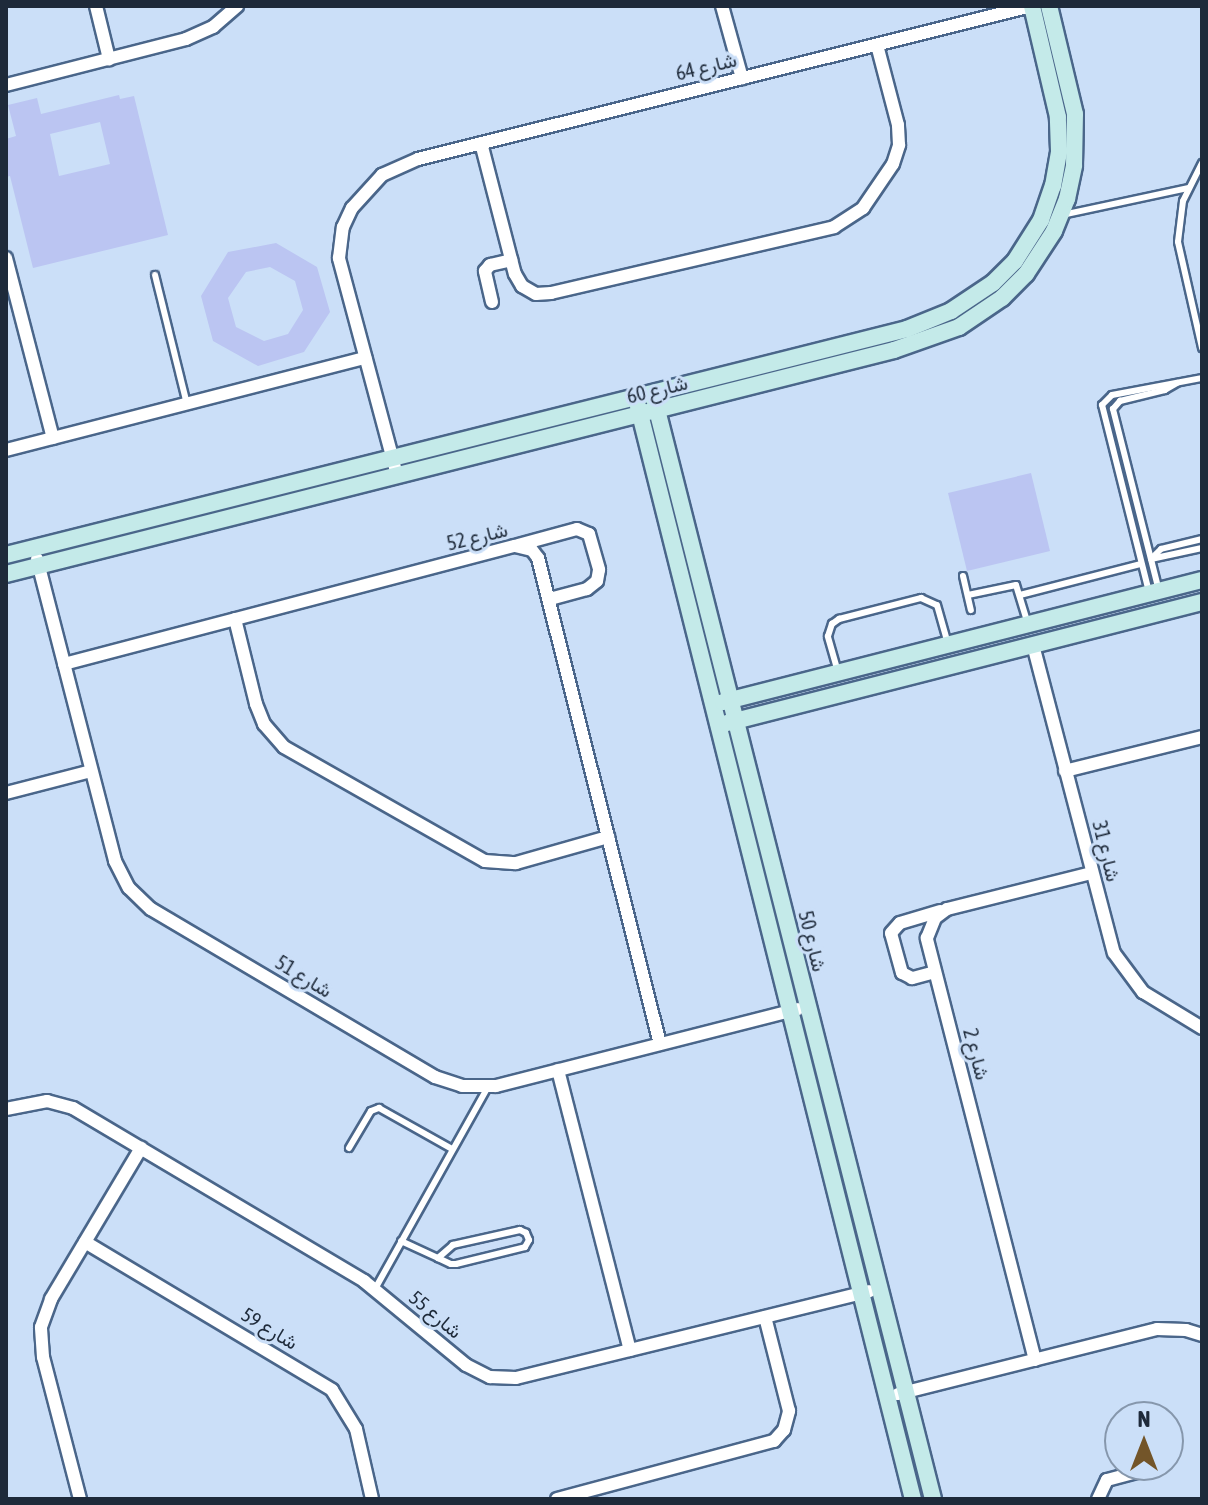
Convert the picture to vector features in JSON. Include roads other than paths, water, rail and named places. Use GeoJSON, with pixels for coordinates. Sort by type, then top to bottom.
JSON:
{"type":"FeatureCollection","features":[{"type":"Feature","properties":{"kind":"street"},"geometry":{"type":"LineString","coordinates":[[96,6],[109,59]]}},
{"type":"Feature","properties":{"kind":"street"},"geometry":{"type":"LineString","coordinates":[[6,85],[196,36],[221,22],[237,6]]}},
{"type":"Feature","properties":{"kind":"street"},"geometry":{"type":"LineString","coordinates":[[722,6],[742,78]]}},
{"type":"Feature","properties":{"kind":"street","name":"شارع 64"},"geometry":{"type":"LineString","coordinates":[[365,358],[339,269],[339,248],[347,217],[358,198],[392,169],[481,143],[1032,6]]}},
{"type":"Feature","properties":{"kind":"street","name":"شارع 60"},"geometry":{"type":"LineString","coordinates":[[655,401],[921,324],[966,303],[1004,273],[1041,220],[1053,186],[1059,151],[1056,100],[1032,6]]}},
{"type":"Feature","properties":{"kind":"street","name":"شارع 60"},"geometry":{"type":"LineString","coordinates":[[6,555],[392,458],[894,350],[959,327],[1014,287],[1046,246],[1061,215],[1074,165],[1076,123],[1049,6]]}},
{"type":"Feature","properties":{"kind":"street"},"geometry":{"type":"LineString","coordinates":[[481,143],[511,260],[522,286],[544,295],[834,227],[851,220],[863,208],[893,164],[899,145],[898,125],[877,45]]}},
{"type":"Feature","properties":{"kind":"street"},"geometry":{"type":"LineString","coordinates":[[6,258],[53,438]]}},
{"type":"Feature","properties":{"kind":"street"},"geometry":{"type":"LineString","coordinates":[[492,302],[485,271],[490,265],[511,260]]}},
{"type":"Feature","properties":{"kind":"street"},"geometry":{"type":"LineString","coordinates":[[6,450],[365,358],[397,475]]}},
{"type":"Feature","properties":{"kind":"street","name":"شارع 50"},"geometry":{"type":"LineString","coordinates":[[655,401],[933,1499]]}},
{"type":"Feature","properties":{"kind":"street","name":"شارع 60"},"geometry":{"type":"LineString","coordinates":[[6,574],[397,475],[637,405]]}},
{"type":"Feature","properties":{"kind":"street","name":"شارع 50"},"geometry":{"type":"LineString","coordinates":[[637,405],[913,1499]]}},
{"type":"Feature","properties":{"kind":"street"},"geometry":{"type":"LineString","coordinates":[[515,546],[577,529],[589,534],[599,570],[597,581],[587,589],[549,599]]}},
{"type":"Feature","properties":{"kind":"street","name":"شارع 52"},"geometry":{"type":"LineString","coordinates":[[64,664],[524,546],[536,554],[549,599],[660,1044]]}},
{"type":"Feature","properties":{"kind":"street","name":"شارع 51"},"geometry":{"type":"LineString","coordinates":[[34,548],[118,871],[143,903],[435,1077],[462,1086],[488,1087],[809,1006]]}},
{"type":"Feature","properties":{"kind":"street"},"geometry":{"type":"LineString","coordinates":[[713,704],[1202,580]]}},
{"type":"Feature","properties":{"kind":"street"},"geometry":{"type":"LineString","coordinates":[[718,725],[1202,602]]}},
{"type":"Feature","properties":{"kind":"street"},"geometry":{"type":"LineString","coordinates":[[235,619],[260,715],[277,740],[297,754],[485,861],[516,863],[608,837]]}},
{"type":"Feature","properties":{"kind":"street"},"geometry":{"type":"LineString","coordinates":[[1028,624],[1047,631],[1033,645]]}},
{"type":"Feature","properties":{"kind":"street"},"geometry":{"type":"LineString","coordinates":[[1028,624],[1012,638],[1033,645]]}},
{"type":"Feature","properties":{"kind":"street","name":"شارع 31"},"geometry":{"type":"LineString","coordinates":[[1033,645],[1109,940],[1127,975],[1143,992],[1202,1028]]}},
{"type":"Feature","properties":{"kind":"street"},"geometry":{"type":"LineString","coordinates":[[1065,771],[1202,737]]}},
{"type":"Feature","properties":{"kind":"street"},"geometry":{"type":"LineString","coordinates":[[6,793],[91,771]]}},
{"type":"Feature","properties":{"kind":"street"},"geometry":{"type":"LineString","coordinates":[[935,972],[912,978],[902,973],[891,933],[900,923],[1091,873]]}},
{"type":"Feature","properties":{"kind":"street","name":"شارع 2"},"geometry":{"type":"LineString","coordinates":[[947,909],[935,918],[928,931],[935,972],[1035,1360]]}},
{"type":"Feature","properties":{"kind":"street"},"geometry":{"type":"LineString","coordinates":[[558,1070],[630,1350]]}},
{"type":"Feature","properties":{"kind":"street","name":"شارع 55"},"geometry":{"type":"LineString","coordinates":[[6,1109],[37,1102],[65,1104],[375,1289],[466,1365],[490,1377],[516,1378],[880,1288]]}},
{"type":"Feature","properties":{"kind":"street"},"geometry":{"type":"LineString","coordinates":[[80,1499],[41,1337],[47,1308],[141,1148]]}},
{"type":"Feature","properties":{"kind":"street","name":"شارع 59"},"geometry":{"type":"LineString","coordinates":[[85,1242],[332,1390],[356,1429],[372,1499]]}},
{"type":"Feature","properties":{"kind":"street"},"geometry":{"type":"LineString","coordinates":[[557,1499],[774,1441],[784,1430],[789,1411],[765,1317]]}},
{"type":"Feature","properties":{"kind":"street"},"geometry":{"type":"LineString","coordinates":[[887,1397],[1157,1329],[1186,1330],[1202,1335]]}},
{"type":"Feature","properties":{"kind":"lane"},"geometry":{"type":"LineString","coordinates":[[1202,163],[1188,188],[1180,214],[1178,242],[1202,348]]}},
{"type":"Feature","properties":{"kind":"lane"},"geometry":{"type":"LineString","coordinates":[[1061,215],[1188,188]]}},
{"type":"Feature","properties":{"kind":"lane"},"geometry":{"type":"LineString","coordinates":[[155,275],[187,404]]}},
{"type":"Feature","properties":{"kind":"lane"},"geometry":{"type":"LineString","coordinates":[[1104,401],[1114,406],[1177,383],[1202,378]]}},
{"type":"Feature","properties":{"kind":"lane"},"geometry":{"type":"LineString","coordinates":[[1154,592],[1141,562],[1102,416],[1104,401],[1112,395],[1163,383],[1177,383]]}},
{"type":"Feature","properties":{"kind":"lane"},"geometry":{"type":"LineString","coordinates":[[1114,406],[1151,559],[1154,592]]}},
{"type":"Feature","properties":{"kind":"lane"},"geometry":{"type":"LineString","coordinates":[[1151,559],[1161,549],[1202,539]]}},
{"type":"Feature","properties":{"kind":"lane"},"geometry":{"type":"LineString","coordinates":[[1020,595],[1202,548]]}},
{"type":"Feature","properties":{"kind":"lane"},"geometry":{"type":"LineString","coordinates":[[963,576],[971,610]]}},
{"type":"Feature","properties":{"kind":"lane"},"geometry":{"type":"LineString","coordinates":[[968,595],[1013,584],[1020,595],[1028,624]]}},
{"type":"Feature","properties":{"kind":"lane"},"geometry":{"type":"LineString","coordinates":[[838,672],[828,636],[832,624],[921,598],[937,605],[948,644]]}},
{"type":"Feature","properties":{"kind":"lane"},"geometry":{"type":"LineString","coordinates":[[375,1289],[488,1087]]}},
{"type":"Feature","properties":{"kind":"lane"},"geometry":{"type":"LineString","coordinates":[[349,1148],[371,1111],[379,1108],[452,1149]]}},
{"type":"Feature","properties":{"kind":"lane"},"geometry":{"type":"LineString","coordinates":[[401,1241],[438,1258],[461,1264],[525,1247],[529,1240],[526,1233],[520,1230],[453,1245],[438,1258]]}}]}
